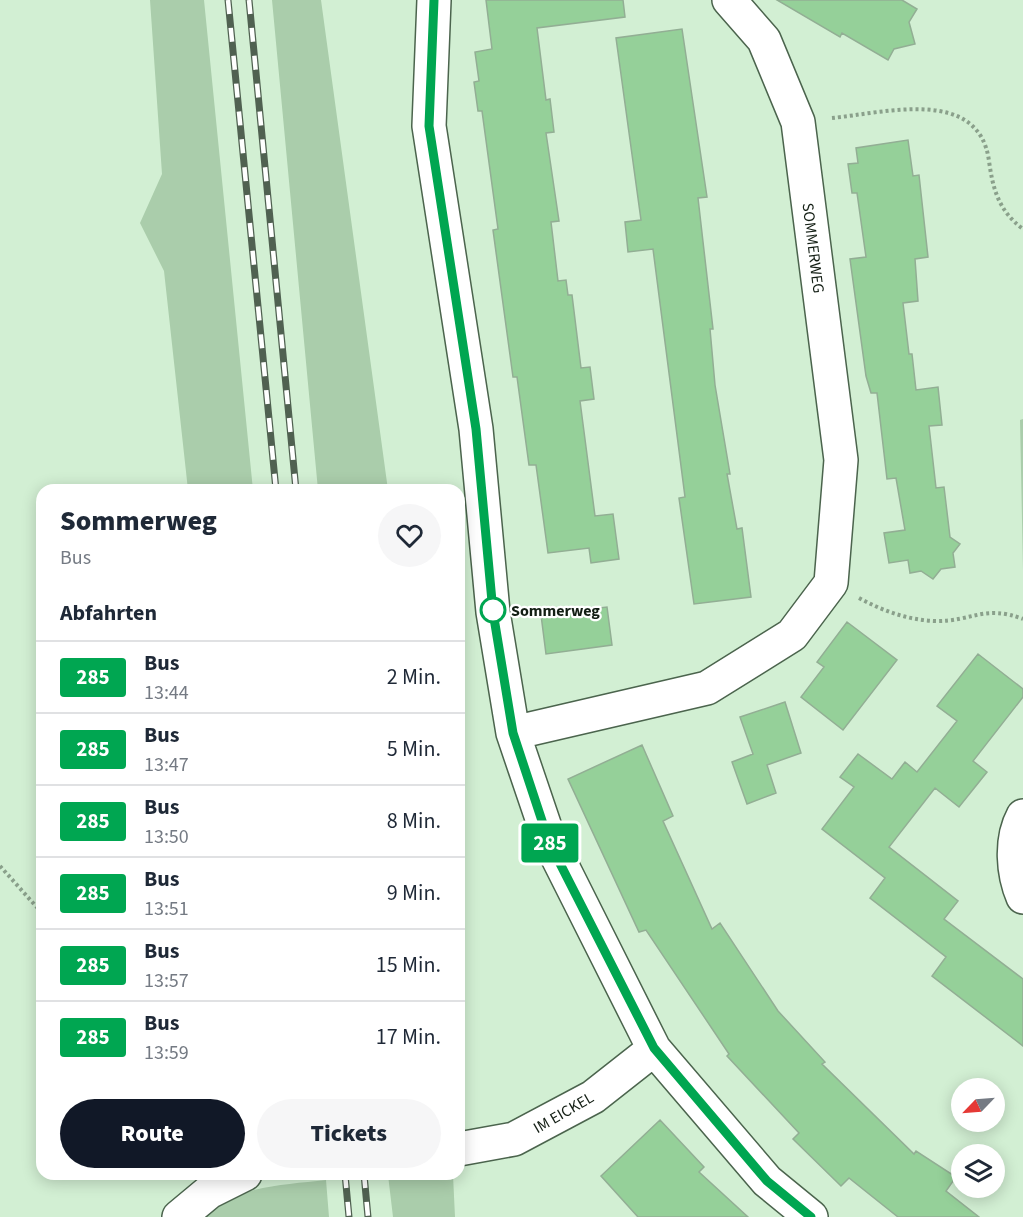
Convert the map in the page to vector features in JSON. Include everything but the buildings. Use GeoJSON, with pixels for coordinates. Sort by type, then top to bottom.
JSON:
{"type":"FeatureCollection","features":[{"type":"Feature","properties":{"kind":"street"},"geometry":{"type":"LineString","coordinates":[[434,0],[429,126],[476,429],[493,612],[513,733],[549,842],[654,1048],[767,1181],[811,1217]]}},
{"type":"Feature","properties":{"kind":"street","name":"SOMMERWEG"},"geometry":{"type":"LineString","coordinates":[[729,0],[764,40],[798,122],[841,460],[831,583]]}},
{"type":"Feature","properties":{"kind":"street"},"geometry":{"type":"LineString","coordinates":[[513,733],[707,688],[792,635],[831,583]]}},
{"type":"Feature","properties":{"kind":"street"},"geometry":{"type":"LineString","coordinates":[[1023,816],[1018,826],[1014,876],[1023,897]]}},
{"type":"Feature","properties":{"kind":"street","name":"IM EICKEL"},"geometry":{"type":"LineString","coordinates":[[465,1148],[514,1140],[592,1096],[654,1048]]}},
{"type":"Feature","properties":{"kind":"street"},"geometry":{"type":"LineString","coordinates":[[179,1217],[209,1192],[233,1180]]}},
{"type":"Feature","properties":{"kind":"path"},"geometry":{"type":"LineString","coordinates":[[798,122],[934,108],[961,116],[980,132],[988,153],[993,191],[1009,218],[1023,229]]}},
{"type":"Feature","properties":{"kind":"path"},"geometry":{"type":"LineString","coordinates":[[831,583],[887,613],[936,621],[1003,611],[1023,619]]}},
{"type":"Feature","properties":{"kind":"path"},"geometry":{"type":"LineString","coordinates":[[0,866],[36,906]]}},
{"type":"Feature","properties":{"kind":"green space"},"geometry":{"type":"Polygon","coordinates":[[[150,0],[204,0],[252,484],[187,484],[164,271],[140,223],[162,174],[150,0]]]}},
{"type":"Feature","properties":{"kind":"green space"},"geometry":{"type":"Polygon","coordinates":[[[272,0],[321,0],[387,484],[317,484],[272,0]]]}},
{"type":"Feature","properties":{"kind":"green space"},"geometry":{"type":"Polygon","coordinates":[[[1023,419],[1023,570],[1020,420],[1023,419]]]}},
{"type":"Feature","properties":{"kind":"green space"},"geometry":{"type":"Polygon","coordinates":[[[326,1180],[329,1217],[201,1217],[214,1207],[244,1193],[276,1186],[326,1180]]]}},
{"type":"Feature","properties":{"kind":"green space"},"geometry":{"type":"Polygon","coordinates":[[[389,1180],[453,1180],[455,1217],[393,1217],[389,1180]]]}},
{"type":"Feature","properties":{"kind":"railway"},"geometry":{"type":"LineString","coordinates":[[228,0],[275,484]]}},
{"type":"Feature","properties":{"kind":"railway"},"geometry":{"type":"LineString","coordinates":[[249,0],[295,484]]}},
{"type":"Feature","properties":{"kind":"railway"},"geometry":{"type":"LineString","coordinates":[[346,1180],[349,1217]]}},
{"type":"Feature","properties":{"kind":"railway"},"geometry":{"type":"LineString","coordinates":[[365,1180],[368,1217]]}},
{"type":"Feature","properties":{"kind":"bus line","name":"285"},"geometry":{"type":"LineString","coordinates":[[434,0],[429,126],[476,429],[493,612],[513,733],[549,842],[654,1048],[767,1181],[811,1217]]}},
{"type":"Feature","properties":{"kind":"place","name":"Sommerweg"},"geometry":{"type":"Point","coordinates":[493,610]}}]}
